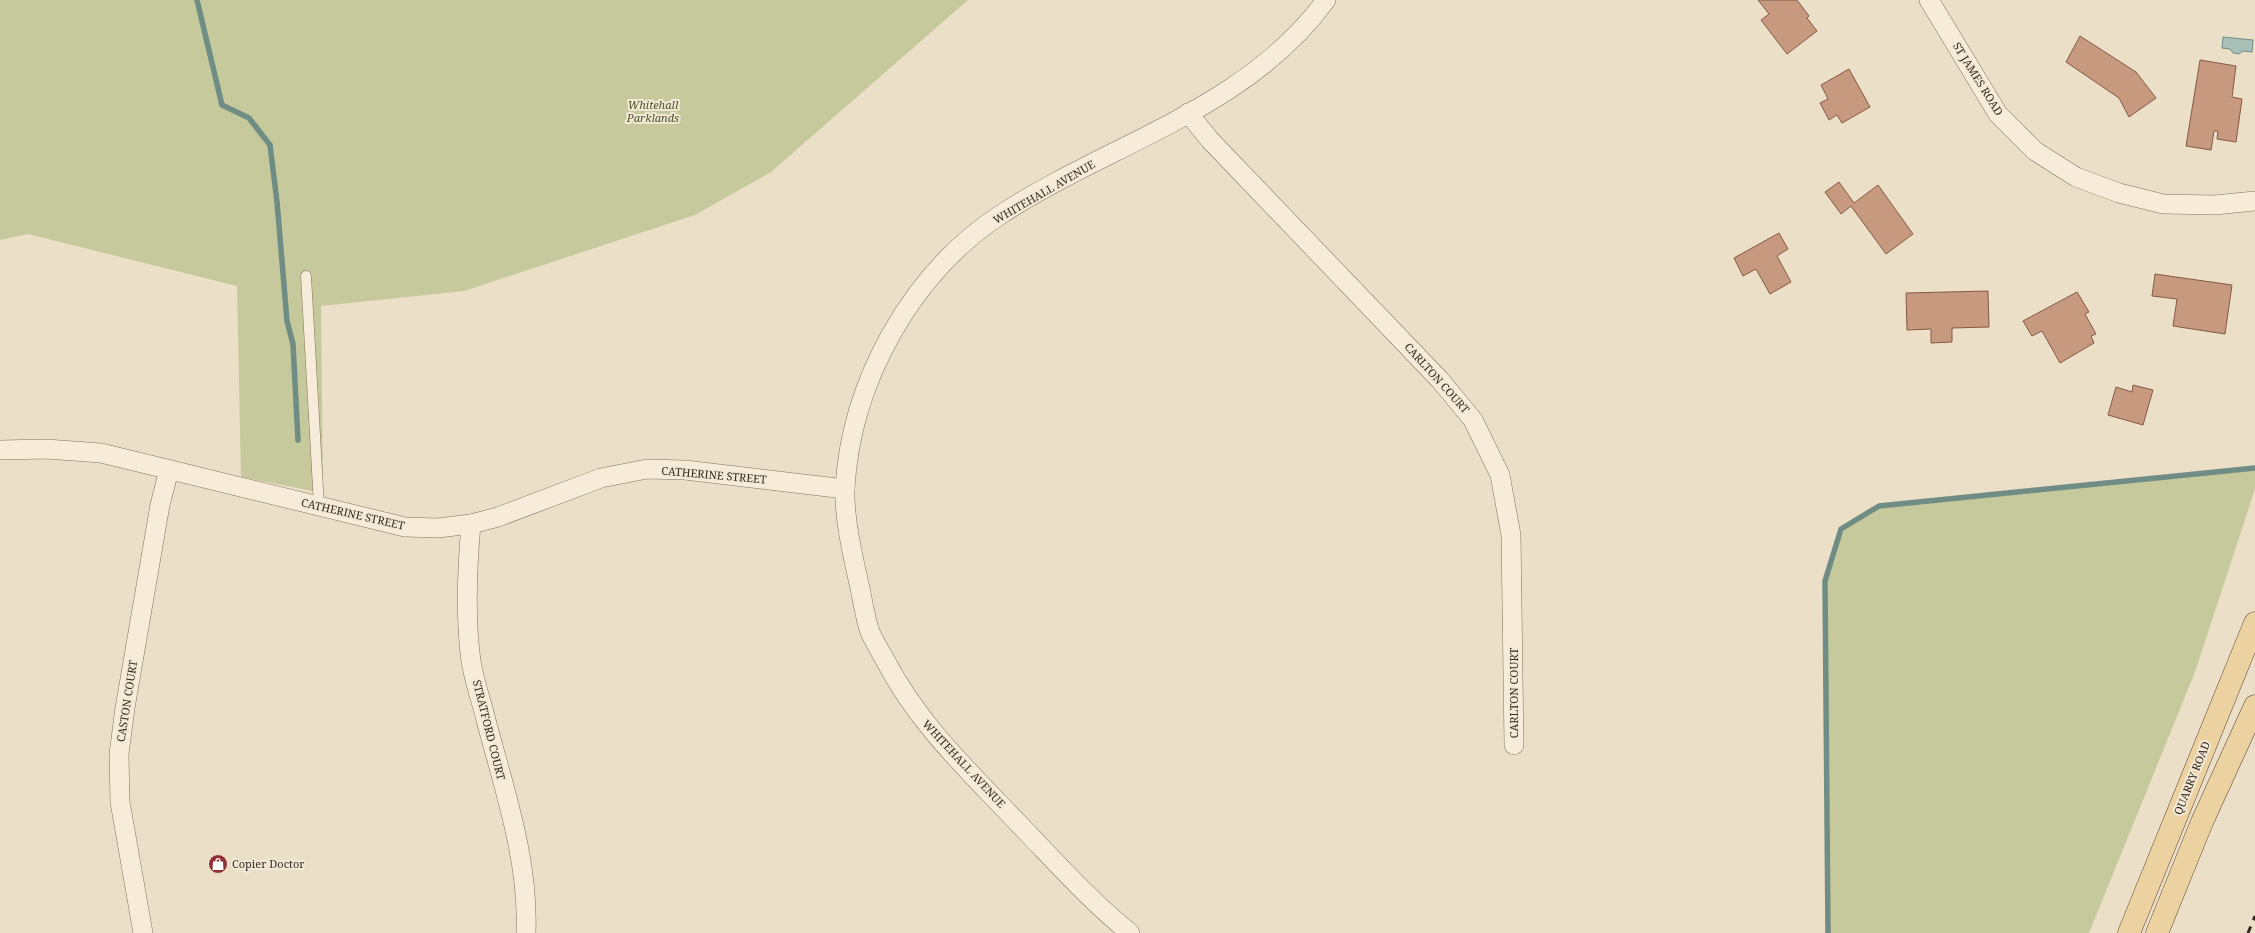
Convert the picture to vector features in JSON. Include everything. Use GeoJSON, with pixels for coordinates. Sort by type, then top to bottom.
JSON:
{"type":"FeatureCollection","features":[{"type":"Feature","properties":{"kind":"main road","name":"QUARRY ROAD"},"geometry":{"type":"LineString","coordinates":[[2129,933],[2255,623]]}},
{"type":"Feature","properties":{"kind":"main road"},"geometry":{"type":"LineString","coordinates":[[2157,933],[2202,822],[2255,706]]}},
{"type":"Feature","properties":{"kind":"street","name":"WHITEHALL AVENUE"},"geometry":{"type":"LineString","coordinates":[[1130,933],[1089,896],[930,730],[899,686],[870,631],[851,550],[845,489],[854,430],[872,370],[912,301],[956,250],[999,216],[1242,82],[1284,48],[1326,0]]}},
{"type":"Feature","properties":{"kind":"street","name":"ST JAMES ROAD"},"geometry":{"type":"LineString","coordinates":[[1929,0],[1998,114],[2035,150],[2076,177],[2119,193],[2164,204],[2215,205],[2255,201]]}},
{"type":"Feature","properties":{"kind":"street","name":"CARLTON COURT"},"geometry":{"type":"LineString","coordinates":[[1188,113],[1210,140],[1440,380],[1473,420],[1500,475],[1511,535],[1514,745]]}},
{"type":"Feature","properties":{"kind":"street","name":"ST JAMES ROAD"},"geometry":{"type":"LineString","coordinates":[[2215,205],[2255,214]]}},
{"type":"Feature","properties":{"kind":"street","name":"CATHERINE STREET"},"geometry":{"type":"LineString","coordinates":[[0,450],[46,449],[101,453],[405,527],[438,528],[471,524],[498,517],[601,478],[647,470],[685,470],[845,489]]}},
{"type":"Feature","properties":{"kind":"street","name":"CASTON COURT"},"geometry":{"type":"LineString","coordinates":[[143,933],[120,802],[119,754],[154,544],[169,470]]}},
{"type":"Feature","properties":{"kind":"street","name":"STRATFORD COURT"},"geometry":{"type":"LineString","coordinates":[[471,524],[468,551],[468,618],[471,661],[517,839],[524,881],[526,933]]}},
{"type":"Feature","properties":{"kind":"lane"},"geometry":{"type":"LineString","coordinates":[[306,276],[319,506]]}},
{"type":"Feature","properties":{"kind":"green space","name":"Whitehall Parklands"},"geometry":{"type":"Polygon","coordinates":[[[0,0],[968,0],[771,172],[695,215],[464,291],[321,306],[323,493],[241,477],[237,286],[28,234],[0,240],[0,0]]]}},
{"type":"Feature","properties":{"kind":"green space"},"geometry":{"type":"Polygon","coordinates":[[[2255,468],[2255,489],[2195,672],[2089,933],[1828,933],[1825,581],[1841,529],[1879,506],[2255,468]]]}},
{"type":"Feature","properties":{"kind":"shaded area"},"geometry":{"type":"Polygon","coordinates":[[[2223,37],[2253,40],[2252,52],[2243,51],[2239,54],[2233,53],[2230,49],[2222,48],[2223,37]]]}},
{"type":"Feature","properties":{"kind":"building"},"geometry":{"type":"Polygon","coordinates":[[[1758,0],[1797,0],[1809,16],[1807,18],[1817,31],[1787,54],[1761,20],[1769,14],[1758,0]]]}},
{"type":"Feature","properties":{"kind":"building"},"geometry":{"type":"Polygon","coordinates":[[[2080,36],[2136,72],[2156,98],[2129,117],[2119,98],[2066,62],[2080,36]]]}},
{"type":"Feature","properties":{"kind":"building"},"geometry":{"type":"Polygon","coordinates":[[[2200,60],[2236,66],[2232,97],[2242,99],[2236,142],[2217,139],[2218,131],[2214,131],[2211,150],[2186,146],[2200,60]]]}},
{"type":"Feature","properties":{"kind":"building"},"geometry":{"type":"Polygon","coordinates":[[[1849,69],[1870,107],[1842,123],[1837,115],[1829,120],[1820,103],[1828,99],[1821,85],[1849,69]]]}},
{"type":"Feature","properties":{"kind":"building"},"geometry":{"type":"Polygon","coordinates":[[[1839,182],[1854,203],[1878,185],[1913,234],[1886,254],[1851,206],[1841,214],[1825,192],[1839,182]]]}},
{"type":"Feature","properties":{"kind":"building"},"geometry":{"type":"Polygon","coordinates":[[[1779,233],[1788,249],[1777,256],[1791,282],[1770,294],[1756,269],[1743,276],[1734,258],[1779,233]]]}},
{"type":"Feature","properties":{"kind":"building"},"geometry":{"type":"Polygon","coordinates":[[[2155,274],[2232,285],[2225,334],[2173,326],[2177,299],[2152,296],[2155,274]]]}},
{"type":"Feature","properties":{"kind":"building"},"geometry":{"type":"Polygon","coordinates":[[[1988,291],[1989,327],[1952,328],[1952,342],[1931,343],[1931,329],[1907,330],[1906,293],[1988,291]]]}},
{"type":"Feature","properties":{"kind":"building"},"geometry":{"type":"Polygon","coordinates":[[[2077,292],[2089,312],[2085,314],[2096,334],[2091,336],[2094,343],[2060,363],[2042,331],[2032,336],[2023,321],[2077,292]]]}},
{"type":"Feature","properties":{"kind":"building"},"geometry":{"type":"Polygon","coordinates":[[[2133,385],[2153,390],[2143,425],[2108,415],[2116,387],[2132,392],[2133,385]]]}},
{"type":"Feature","properties":{"kind":"waterway"},"geometry":{"type":"LineString","coordinates":[[197,0],[222,105],[249,118],[270,145],[277,202],[287,321],[293,344],[298,440]]}},
{"type":"Feature","properties":{"kind":"waterway"},"geometry":{"type":"LineString","coordinates":[[1828,933],[1825,581],[1841,529],[1879,506],[2255,468]]}},
{"type":"Feature","properties":{"kind":"railway"},"geometry":{"type":"LineString","coordinates":[[2248,933],[2255,916]]}},
{"type":"Feature","properties":{"kind":"place","name":"Copier Doctor"},"geometry":{"type":"Point","coordinates":[218,864]}}]}
